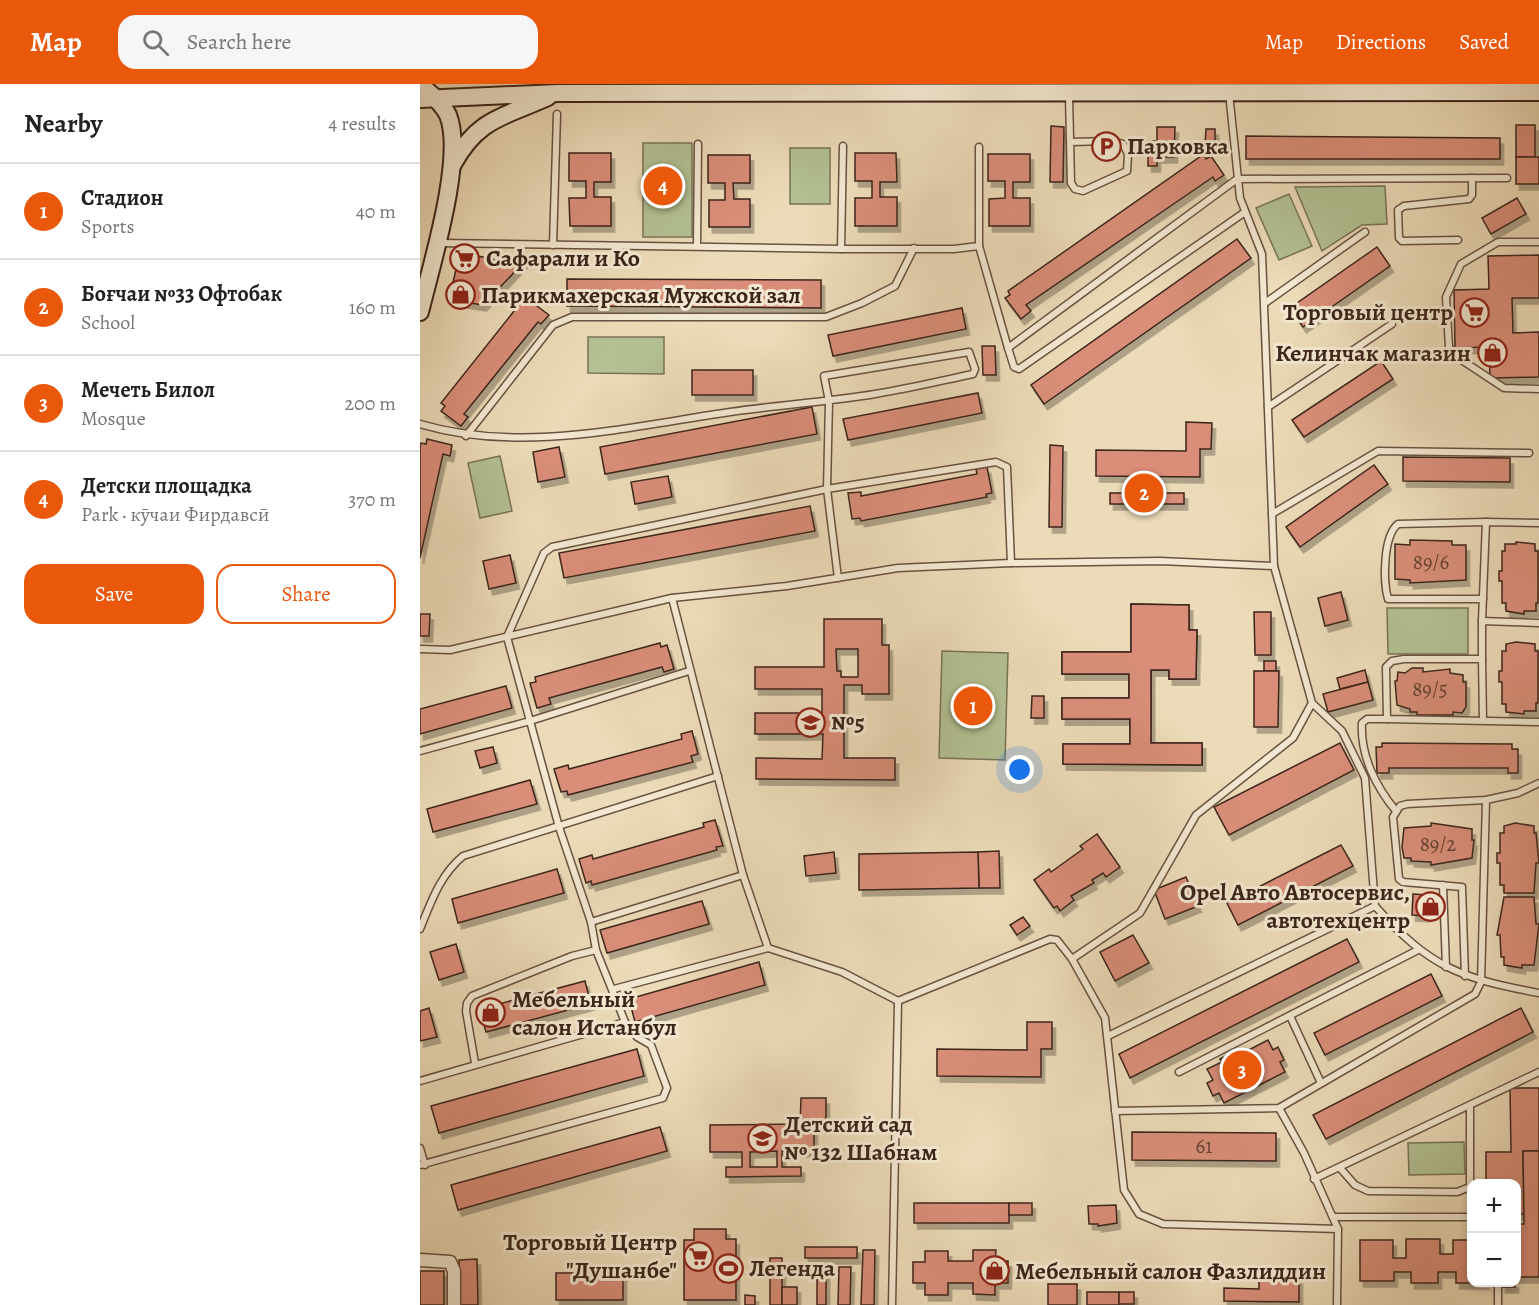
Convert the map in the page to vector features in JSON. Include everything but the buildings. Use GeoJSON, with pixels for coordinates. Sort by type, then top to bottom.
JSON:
{"type":"FeatureCollection","features":[{"type":"Feature","properties":{"kind":"street"},"geometry":{"type":"LineString","coordinates":[[420,84],[428,99],[449,118],[452,168]]}},
{"type":"Feature","properties":{"kind":"street"},"geometry":{"type":"LineString","coordinates":[[420,106],[454,84]]}},
{"type":"Feature","properties":{"kind":"street"},"geometry":{"type":"LineString","coordinates":[[428,99],[558,93],[1069,92],[1229,88],[1539,92]]}},
{"type":"Feature","properties":{"kind":"street"},"geometry":{"type":"LineString","coordinates":[[420,312],[452,168],[466,141],[487,123],[558,93]]}},
{"type":"Feature","properties":{"kind":"street"},"geometry":{"type":"LineString","coordinates":[[420,1260],[450,1262],[454,1271],[454,1305]]}},
{"type":"Feature","properties":{"kind":"lane"},"geometry":{"type":"LineString","coordinates":[[1229,88],[1240,198],[1262,254],[1274,566],[1312,703],[1342,731],[1365,778],[1375,906],[1419,950],[1446,967],[1481,982],[1539,993]]}},
{"type":"Feature","properties":{"kind":"lane"},"geometry":{"type":"LineString","coordinates":[[1069,92],[1070,142],[1071,183],[1075,189],[1083,191],[1127,171],[1128,153],[1123,144],[1112,141],[1070,142]]}},
{"type":"Feature","properties":{"kind":"lane"},"geometry":{"type":"LineString","coordinates":[[553,245],[557,114]]}},
{"type":"Feature","properties":{"kind":"lane"},"geometry":{"type":"LineString","coordinates":[[697,246],[698,144]]}},
{"type":"Feature","properties":{"kind":"lane"},"geometry":{"type":"LineString","coordinates":[[841,249],[843,146]]}},
{"type":"Feature","properties":{"kind":"lane"},"geometry":{"type":"LineString","coordinates":[[979,147],[979,246],[1014,367],[1019,369],[1245,212]]}},
{"type":"Feature","properties":{"kind":"lane"},"geometry":{"type":"LineString","coordinates":[[1458,240],[1401,241],[1398,210],[1404,206],[1469,199],[1472,195],[1472,178]]}},
{"type":"Feature","properties":{"kind":"lane"},"geometry":{"type":"LineString","coordinates":[[1008,348],[1238,179],[1507,178]]}},
{"type":"Feature","properties":{"kind":"lane"},"geometry":{"type":"LineString","coordinates":[[1265,303],[1365,232]]}},
{"type":"Feature","properties":{"kind":"lane"},"geometry":{"type":"LineString","coordinates":[[1539,242],[1498,242],[1461,264],[1446,297],[1449,347],[1457,357],[1504,388],[1539,389]]}},
{"type":"Feature","properties":{"kind":"lane"},"geometry":{"type":"LineString","coordinates":[[436,243],[841,249],[954,249],[979,246]]}},
{"type":"Feature","properties":{"kind":"lane"},"geometry":{"type":"LineString","coordinates":[[466,436],[553,325],[563,320],[572,317],[826,317],[895,286],[915,248]]}},
{"type":"Feature","properties":{"kind":"lane"},"geometry":{"type":"LineString","coordinates":[[1268,407],[1392,324]]}},
{"type":"Feature","properties":{"kind":"lane"},"geometry":{"type":"LineString","coordinates":[[420,424],[466,436],[517,439],[579,434],[829,401],[973,374],[975,369],[971,354],[964,350],[827,375],[823,380],[829,401],[827,489],[838,578]]}},
{"type":"Feature","properties":{"kind":"lane"},"geometry":{"type":"LineString","coordinates":[[1272,514],[1378,451],[1529,453]]}},
{"type":"Feature","properties":{"kind":"lane"},"geometry":{"type":"LineString","coordinates":[[420,1148],[422,1165],[663,1098],[667,1088],[651,1045],[637,1037],[625,1022],[614,989],[596,950],[591,922],[559,827],[507,637],[544,553],[552,547],[827,489],[996,462],[1004,463],[1007,467],[1011,562]]}},
{"type":"Feature","properties":{"kind":"lane"},"geometry":{"type":"LineString","coordinates":[[1483,721],[1482,621],[1486,522]]}},
{"type":"Feature","properties":{"kind":"lane"},"geometry":{"type":"LineString","coordinates":[[1483,599],[1388,599],[1386,549],[1392,529],[1398,524],[1539,523]]}},
{"type":"Feature","properties":{"kind":"lane"},"geometry":{"type":"LineString","coordinates":[[420,649],[450,650],[672,598],[838,578],[898,568],[1011,562],[1160,561],[1274,566]]}},
{"type":"Feature","properties":{"kind":"lane"},"geometry":{"type":"LineString","coordinates":[[672,598],[743,875],[768,948]]}},
{"type":"Feature","properties":{"kind":"lane"},"geometry":{"type":"LineString","coordinates":[[1482,621],[1539,623]]}},
{"type":"Feature","properties":{"kind":"lane"},"geometry":{"type":"LineString","coordinates":[[1387,719],[1386,667],[1392,661],[1482,659]]}},
{"type":"Feature","properties":{"kind":"lane"},"geometry":{"type":"LineString","coordinates":[[420,751],[530,722],[689,671]]}},
{"type":"Feature","properties":{"kind":"lane"},"geometry":{"type":"LineString","coordinates":[[1072,959],[1140,913],[1196,815],[1293,738],[1312,703]]}},
{"type":"Feature","properties":{"kind":"lane"},"geometry":{"type":"LineString","coordinates":[[1396,811],[1380,792],[1373,778],[1361,731],[1362,723],[1367,719],[1539,722]]}},
{"type":"Feature","properties":{"kind":"lane"},"geometry":{"type":"LineString","coordinates":[[420,929],[451,866],[463,856],[718,776]]}},
{"type":"Feature","properties":{"kind":"lane"},"geometry":{"type":"LineString","coordinates":[[1365,778],[1373,778]]}},
{"type":"Feature","properties":{"kind":"lane"},"geometry":{"type":"LineString","coordinates":[[1465,976],[1462,889],[1403,882],[1399,879],[1393,817],[1396,811],[1407,804],[1486,800],[1518,793],[1539,783]]}},
{"type":"Feature","properties":{"kind":"lane"},"geometry":{"type":"LineString","coordinates":[[1115,1111],[1279,1108],[1475,994],[1481,982],[1486,800]]}},
{"type":"Feature","properties":{"kind":"lane"},"geometry":{"type":"LineString","coordinates":[[591,922],[743,875]]}},
{"type":"Feature","properties":{"kind":"lane"},"geometry":{"type":"LineString","coordinates":[[1443,885],[1446,967]]}},
{"type":"Feature","properties":{"kind":"lane"},"geometry":{"type":"LineString","coordinates":[[1110,1035],[1375,906]]}},
{"type":"Feature","properties":{"kind":"lane"},"geometry":{"type":"LineString","coordinates":[[420,908],[429,909]]}},
{"type":"Feature","properties":{"kind":"lane"},"geometry":{"type":"LineString","coordinates":[[614,989],[768,948],[842,972],[898,1001],[1050,939],[1057,940],[1072,959],[1105,1018],[1124,1190],[1139,1214],[1163,1224],[1338,1229]]}},
{"type":"Feature","properties":{"kind":"lane"},"geometry":{"type":"LineString","coordinates":[[476,1063],[466,1011],[467,1003],[472,996],[572,956],[596,950]]}},
{"type":"Feature","properties":{"kind":"lane"},"geometry":{"type":"LineString","coordinates":[[1179,1072],[1419,950]]}},
{"type":"Feature","properties":{"kind":"lane"},"geometry":{"type":"LineString","coordinates":[[892,1305],[898,1001]]}},
{"type":"Feature","properties":{"kind":"lane"},"geometry":{"type":"LineString","coordinates":[[1290,1017],[1321,1083]]}},
{"type":"Feature","properties":{"kind":"lane"},"geometry":{"type":"LineString","coordinates":[[420,1081],[476,1063],[625,1022]]}},
{"type":"Feature","properties":{"kind":"lane"},"geometry":{"type":"LineString","coordinates":[[1314,1179],[1470,1107],[1539,1072]]}},
{"type":"Feature","properties":{"kind":"lane"},"geometry":{"type":"LineString","coordinates":[[1340,1167],[1355,1185],[1368,1191],[1457,1192],[1470,1187],[1470,1107]]}},
{"type":"Feature","properties":{"kind":"lane"},"geometry":{"type":"LineString","coordinates":[[1279,1108],[1304,1153],[1338,1229],[1337,1305]]}},
{"type":"Feature","properties":{"kind":"lane"},"geometry":{"type":"LineString","coordinates":[[1334,1217],[1467,1216]]}},
{"type":"Feature","properties":{"kind":"lane"},"geometry":{"type":"LineString","coordinates":[[1498,1287],[1498,1305]]}},
{"type":"Feature","properties":{"kind":"green space"},"geometry":{"type":"Polygon","coordinates":[[[643,143],[692,143],[692,237],[643,237],[643,143]]]}},
{"type":"Feature","properties":{"kind":"green space"},"geometry":{"type":"Polygon","coordinates":[[[790,148],[830,148],[830,204],[790,204],[790,148]]]}},
{"type":"Feature","properties":{"kind":"green space"},"geometry":{"type":"Polygon","coordinates":[[[1385,186],[1387,224],[1362,225],[1322,251],[1295,187],[1385,186]]]}},
{"type":"Feature","properties":{"kind":"green space"},"geometry":{"type":"Polygon","coordinates":[[[1289,194],[1312,246],[1279,260],[1256,208],[1289,194]]]}},
{"type":"Feature","properties":{"kind":"green space"},"geometry":{"type":"Polygon","coordinates":[[[588,337],[664,337],[664,374],[588,373],[588,337]]]}},
{"type":"Feature","properties":{"kind":"green space"},"geometry":{"type":"Polygon","coordinates":[[[500,456],[512,511],[480,518],[468,463],[500,456]]]}},
{"type":"Feature","properties":{"kind":"green space"},"geometry":{"type":"Polygon","coordinates":[[[1387,608],[1468,608],[1468,654],[1388,654],[1387,608]]]}},
{"type":"Feature","properties":{"kind":"green space"},"geometry":{"type":"Polygon","coordinates":[[[942,651],[1008,653],[1005,760],[939,758],[942,651]]]}},
{"type":"Feature","properties":{"kind":"green space"},"geometry":{"type":"Polygon","coordinates":[[[1464,1142],[1465,1174],[1409,1175],[1408,1143],[1464,1142]]]}},
{"type":"Feature","properties":{"kind":"place","name":"Парковка"},"geometry":{"type":"Point","coordinates":[1106,146]}},
{"type":"Feature","properties":{"kind":"place","name":"Детски площадка"},"geometry":{"type":"Point","coordinates":[663,186]}},
{"type":"Feature","properties":{"kind":"place","name":"Сафарали и Ко"},"geometry":{"type":"Point","coordinates":[465,258]}},
{"type":"Feature","properties":{"kind":"place","name":"Парикмахерская Мужской зал"},"geometry":{"type":"Point","coordinates":[460,295]}},
{"type":"Feature","properties":{"kind":"place","name":"Торговый центр"},"geometry":{"type":"Point","coordinates":[1474,312]}},
{"type":"Feature","properties":{"kind":"place","name":"Келинчак магазин"},"geometry":{"type":"Point","coordinates":[1492,353]}},
{"type":"Feature","properties":{"kind":"place","name":"Боғчаи №33 Офтобак"},"geometry":{"type":"Point","coordinates":[1144,493]}},
{"type":"Feature","properties":{"kind":"place","name":"Стадион"},"geometry":{"type":"Point","coordinates":[973,706]}},
{"type":"Feature","properties":{"kind":"place","name":"№5"},"geometry":{"type":"Point","coordinates":[810,722]}},
{"type":"Feature","properties":{"kind":"place","name":"Opel Авто Автосервис, автотехцентр"},"geometry":{"type":"Point","coordinates":[1431,906]}},
{"type":"Feature","properties":{"kind":"place","name":"Мебельный салон Истанбул"},"geometry":{"type":"Point","coordinates":[491,1013]}},
{"type":"Feature","properties":{"kind":"place","name":"Мечеть Билол"},"geometry":{"type":"Point","coordinates":[1242,1070]}},
{"type":"Feature","properties":{"kind":"place","name":"Детский сад № 132 Шабнам"},"geometry":{"type":"Point","coordinates":[763,1138]}},
{"type":"Feature","properties":{"kind":"place","name":"Торговый Центр \"Душанбе\""},"geometry":{"type":"Point","coordinates":[698,1256]}},
{"type":"Feature","properties":{"kind":"place","name":"Легенда"},"geometry":{"type":"Point","coordinates":[728,1268]}},
{"type":"Feature","properties":{"kind":"place","name":"Мебельный салон Фазлиддин"},"geometry":{"type":"Point","coordinates":[994,1271]}}]}
